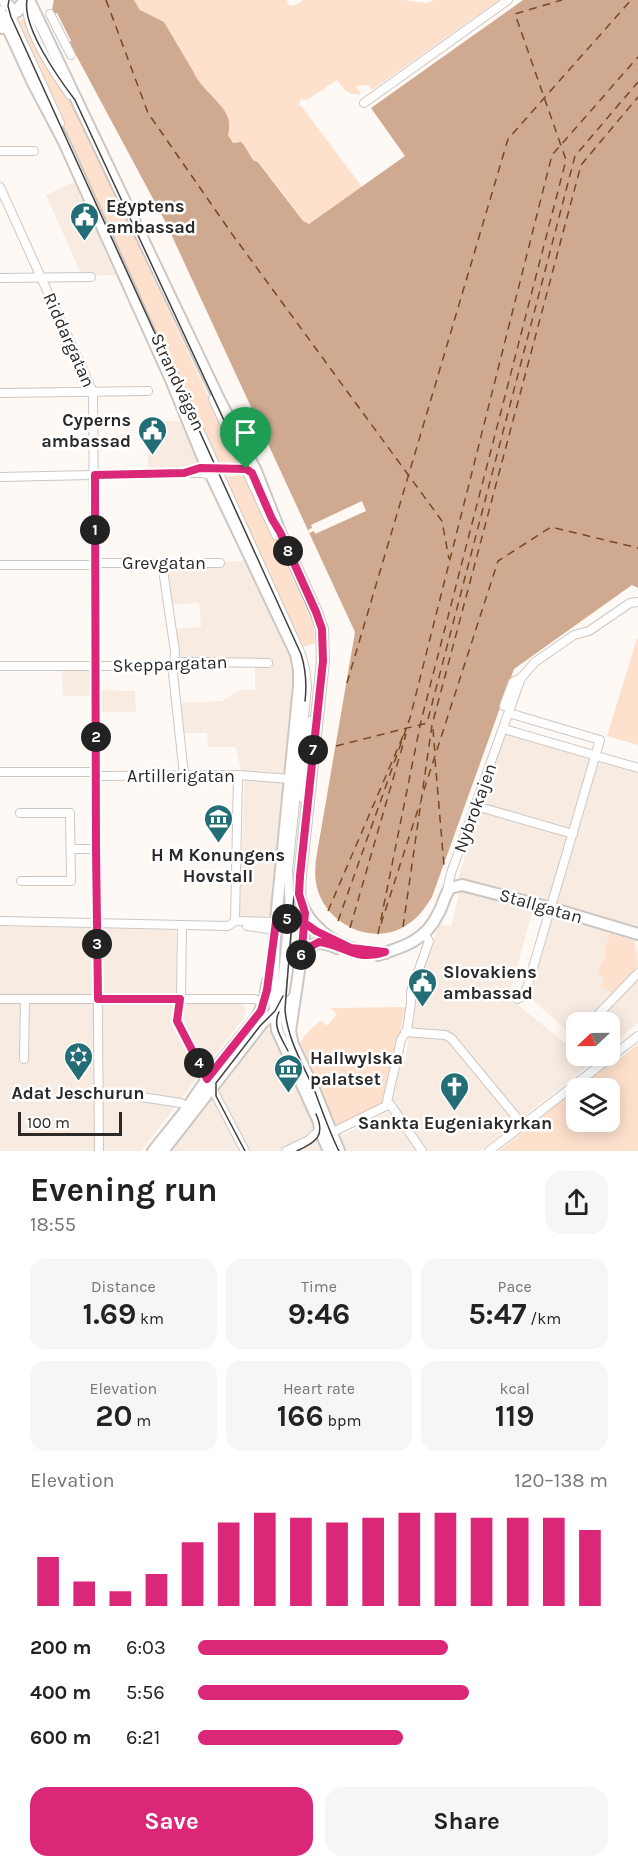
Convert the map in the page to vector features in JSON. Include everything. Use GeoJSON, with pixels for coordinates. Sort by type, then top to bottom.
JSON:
{"type":"FeatureCollection","features":[{"type":"Feature","properties":{"kind":"street"},"geometry":{"type":"LineString","coordinates":[[7,11],[27,0]]}},
{"type":"Feature","properties":{"kind":"street","name":"Strandvägen"},"geometry":{"type":"LineString","coordinates":[[27,0],[28,18],[49,64],[75,100],[311,612],[318,637],[319,655],[291,918]]}},
{"type":"Feature","properties":{"kind":"street","name":"Strandvägen"},"geometry":{"type":"LineString","coordinates":[[27,0],[218,397],[256,471],[322,629],[323,647],[300,876],[299,894],[305,918],[301,960],[284,1004]]}},
{"type":"Feature","properties":{"kind":"street"},"geometry":{"type":"LineString","coordinates":[[364,104],[508,0]]}},
{"type":"Feature","properties":{"kind":"street","name":"Strandvägen"},"geometry":{"type":"LineString","coordinates":[[7,11],[298,662],[299,686],[276,926]]}},
{"type":"Feature","properties":{"kind":"street"},"geometry":{"type":"LineString","coordinates":[[50,14],[71,55]]}},
{"type":"Feature","properties":{"kind":"street"},"geometry":{"type":"LineString","coordinates":[[0,151],[34,151]]}},
{"type":"Feature","properties":{"kind":"street","name":"Riddargatan"},"geometry":{"type":"LineString","coordinates":[[0,187],[93,392],[99,1151]]}},
{"type":"Feature","properties":{"kind":"street"},"geometry":{"type":"LineString","coordinates":[[0,278],[90,277]]}},
{"type":"Feature","properties":{"kind":"street"},"geometry":{"type":"LineString","coordinates":[[0,393],[148,391]]}},
{"type":"Feature","properties":{"kind":"street"},"geometry":{"type":"LineString","coordinates":[[0,477],[184,473],[194,469],[213,471],[246,469]]}},
{"type":"Feature","properties":{"kind":"street","name":"Strandvägen"},"geometry":{"type":"LineString","coordinates":[[246,469],[252,473],[280,532]]}},
{"type":"Feature","properties":{"kind":"street","name":"Strandvägen"},"geometry":{"type":"LineString","coordinates":[[213,471],[302,654],[305,668],[307,687],[288,870],[291,918]]}},
{"type":"Feature","properties":{"kind":"street"},"geometry":{"type":"LineString","coordinates":[[162,563],[175,652],[173,666],[184,775]]}},
{"type":"Feature","properties":{"kind":"street","name":"Grevgatan"},"geometry":{"type":"LineString","coordinates":[[0,565],[220,563]]}},
{"type":"Feature","properties":{"kind":"street","name":"Nybrokajen"},"geometry":{"type":"LineString","coordinates":[[424,934],[434,924],[504,729],[513,681],[521,678],[535,662],[574,635],[589,631],[630,603],[638,602]]}},
{"type":"Feature","properties":{"kind":"street","name":"Skeppargatan"},"geometry":{"type":"LineString","coordinates":[[0,666],[173,666],[183,662],[268,663]]}},
{"type":"Feature","properties":{"kind":"street"},"geometry":{"type":"LineString","coordinates":[[506,710],[600,740],[527,988],[517,999]]}},
{"type":"Feature","properties":{"kind":"street"},"geometry":{"type":"LineString","coordinates":[[504,729],[638,768]]}},
{"type":"Feature","properties":{"kind":"street","name":"Artillerigatan"},"geometry":{"type":"LineString","coordinates":[[0,772],[90,772],[102,776],[238,775],[291,779]]}},
{"type":"Feature","properties":{"kind":"street"},"geometry":{"type":"LineString","coordinates":[[233,922],[238,775]]}},
{"type":"Feature","properties":{"kind":"street"},"geometry":{"type":"LineString","coordinates":[[476,806],[573,834]]}},
{"type":"Feature","properties":{"kind":"street"},"geometry":{"type":"LineString","coordinates":[[20,813],[70,813],[71,881],[21,881]]}},
{"type":"Feature","properties":{"kind":"street"},"geometry":{"type":"LineString","coordinates":[[70,849],[96,849]]}},
{"type":"Feature","properties":{"kind":"street","name":"Stallgatan"},"geometry":{"type":"LineString","coordinates":[[446,893],[450,888],[466,885],[638,934]]}},
{"type":"Feature","properties":{"kind":"street"},"geometry":{"type":"LineString","coordinates":[[291,918],[283,1034],[333,1151]]}},
{"type":"Feature","properties":{"kind":"street"},"geometry":{"type":"LineString","coordinates":[[0,921],[182,926],[228,926],[233,922],[276,926],[291,918],[305,918],[325,935],[351,948],[385,952]]}},
{"type":"Feature","properties":{"kind":"street"},"geometry":{"type":"LineString","coordinates":[[182,926],[180,999],[177,1021],[245,1151]]}},
{"type":"Feature","properties":{"kind":"street"},"geometry":{"type":"LineString","coordinates":[[160,1151],[255,1020],[276,926]]}},
{"type":"Feature","properties":{"kind":"street"},"geometry":{"type":"LineString","coordinates":[[276,926],[273,990],[284,1004],[290,1025],[291,1041],[313,1087],[329,1151]]}},
{"type":"Feature","properties":{"kind":"street"},"geometry":{"type":"LineString","coordinates":[[301,960],[308,948],[319,942],[356,955],[376,955],[411,944],[424,934],[429,941],[411,992],[405,1032],[401,1040],[388,1105],[422,1151]]}},
{"type":"Feature","properties":{"kind":"street"},"geometry":{"type":"LineString","coordinates":[[601,1012],[638,973]]}},
{"type":"Feature","properties":{"kind":"street"},"geometry":{"type":"LineString","coordinates":[[0,999],[259,1001]]}},
{"type":"Feature","properties":{"kind":"street"},"geometry":{"type":"LineString","coordinates":[[24,1059],[25,999]]}},
{"type":"Feature","properties":{"kind":"street"},"geometry":{"type":"LineString","coordinates":[[284,1004],[277,1030],[319,1122],[339,1151]]}},
{"type":"Feature","properties":{"kind":"street"},"geometry":{"type":"LineString","coordinates":[[153,1151],[187,1106],[284,1004]]}},
{"type":"Feature","properties":{"kind":"street"},"geometry":{"type":"LineString","coordinates":[[251,1037],[266,1027],[277,1030]]}},
{"type":"Feature","properties":{"kind":"street"},"geometry":{"type":"LineString","coordinates":[[405,1032],[445,1035],[451,1038],[522,1124]]}},
{"type":"Feature","properties":{"kind":"street"},"geometry":{"type":"LineString","coordinates":[[489,1151],[638,1036]]}},
{"type":"Feature","properties":{"kind":"street"},"geometry":{"type":"LineString","coordinates":[[141,1097],[187,1106]]}},
{"type":"Feature","properties":{"kind":"street"},"geometry":{"type":"LineString","coordinates":[[286,1151],[388,1105]]}},
{"type":"Feature","properties":{"kind":"shaded area"},"geometry":{"type":"Polygon","coordinates":[[[54,0],[134,0],[140,10],[164,22],[197,79],[228,117],[228,135],[233,143],[241,142],[244,145],[253,160],[258,162],[303,221],[309,224],[405,156],[371,108],[523,0],[638,0],[638,588],[632,585],[514,669],[432,897],[417,917],[398,930],[371,933],[344,924],[324,904],[316,884],[316,857],[355,632],[165,221],[69,42],[71,41],[57,13],[54,14],[52,10],[54,0]]]}},
{"type":"Feature","properties":{"kind":"shaded area"},"geometry":{"type":"Polygon","coordinates":[[[134,0],[286,0],[290,6],[303,0],[403,0],[427,3],[435,0],[499,0],[372,90],[368,85],[356,86],[361,94],[353,94],[337,80],[307,100],[301,99],[299,105],[362,187],[309,224],[303,221],[259,162],[253,160],[244,145],[233,144],[228,135],[231,127],[219,103],[197,80],[151,16],[140,10],[134,0]]]}},
{"type":"Feature","properties":{"kind":"shaded area"},"geometry":{"type":"Polygon","coordinates":[[[26,17],[70,98],[240,465],[217,465],[16,22],[26,17]]]}},
{"type":"Feature","properties":{"kind":"shaded area"},"geometry":{"type":"Polygon","coordinates":[[[74,182],[116,275],[82,276],[46,195],[74,182]]]}},
{"type":"Feature","properties":{"kind":"shaded area"},"geometry":{"type":"Polygon","coordinates":[[[147,421],[184,421],[208,476],[148,478],[147,421]]]}},
{"type":"Feature","properties":{"kind":"shaded area"},"geometry":{"type":"Polygon","coordinates":[[[240,475],[245,477],[269,523],[314,627],[316,643],[302,647],[225,479],[225,477],[240,475]]]}},
{"type":"Feature","properties":{"kind":"shaded area"},"geometry":{"type":"Polygon","coordinates":[[[247,561],[292,657],[294,673],[271,915],[264,918],[240,918],[244,780],[235,747],[208,747],[207,733],[181,733],[178,703],[222,701],[239,690],[255,690],[255,663],[174,664],[173,629],[201,627],[199,603],[169,605],[163,563],[247,561]]]}},
{"type":"Feature","properties":{"kind":"shaded area"},"geometry":{"type":"Polygon","coordinates":[[[638,639],[638,745],[607,736],[638,639]]]}},
{"type":"Feature","properties":{"kind":"shaded area"},"geometry":{"type":"Polygon","coordinates":[[[96,667],[96,690],[135,691],[136,712],[97,712],[96,696],[63,696],[62,668],[96,667]]]}},
{"type":"Feature","properties":{"kind":"shaded area"},"geometry":{"type":"Polygon","coordinates":[[[505,732],[592,760],[548,905],[458,878],[505,732]]]}},
{"type":"Feature","properties":{"kind":"shaded area"},"geometry":{"type":"Polygon","coordinates":[[[595,761],[638,773],[638,929],[555,907],[595,761]]]}},
{"type":"Feature","properties":{"kind":"shaded area"},"geometry":{"type":"Polygon","coordinates":[[[460,889],[534,906],[508,1000],[566,1043],[566,1066],[586,1066],[573,1078],[566,1078],[566,1083],[480,1151],[345,1151],[339,1137],[389,1111],[400,1060],[405,1060],[409,1037],[412,1037],[415,990],[439,924],[451,926],[460,889]]]}},
{"type":"Feature","properties":{"kind":"shaded area"},"geometry":{"type":"Polygon","coordinates":[[[552,916],[635,940],[638,951],[638,1023],[620,1038],[620,1012],[566,1012],[566,1030],[529,997],[552,916]]]}},
{"type":"Feature","properties":{"kind":"shaded area"},"geometry":{"type":"Polygon","coordinates":[[[0,926],[176,930],[177,1003],[243,1004],[246,1008],[243,1019],[141,1151],[0,1151],[0,926]]]}},
{"type":"Feature","properties":{"kind":"shaded area"},"geometry":{"type":"Polygon","coordinates":[[[610,933],[633,941],[638,965],[613,993],[601,987],[604,980],[598,972],[606,958],[604,951],[610,933]]]}},
{"type":"Feature","properties":{"kind":"shaded area"},"geometry":{"type":"Polygon","coordinates":[[[406,1007],[400,1031],[402,1033],[382,1103],[335,1128],[298,1046],[305,1035],[321,1020],[327,1026],[337,1014],[331,1008],[406,1007]]]}},
{"type":"Feature","properties":{"kind":"shaded area"},"geometry":{"type":"Polygon","coordinates":[[[268,1030],[274,1033],[316,1122],[325,1151],[171,1151],[263,1032],[268,1030]]]}},
{"type":"Feature","properties":{"kind":"shaded area"},"geometry":{"type":"Polygon","coordinates":[[[638,1044],[638,1151],[499,1151],[566,1097],[566,1132],[620,1132],[620,1078],[590,1078],[607,1066],[620,1066],[620,1058],[638,1044]]]}},
{"type":"Feature","properties":{"kind":"pier"},"geometry":{"type":"Polygon","coordinates":[[[362,501],[366,511],[315,534],[314,531],[309,533],[311,525],[362,501]]]}},
{"type":"Feature","properties":{"kind":"ferry route"},"geometry":{"type":"LineString","coordinates":[[106,0],[148,113],[232,234],[442,521],[449,559]]}},
{"type":"Feature","properties":{"kind":"ferry route"},"geometry":{"type":"LineString","coordinates":[[378,934],[421,721],[566,160],[515,14],[562,0]]}},
{"type":"Feature","properties":{"kind":"ferry route"},"geometry":{"type":"LineString","coordinates":[[347,683],[508,139],[631,0]]}},
{"type":"Feature","properties":{"kind":"ferry route"},"geometry":{"type":"LineString","coordinates":[[338,921],[410,718],[552,155],[638,57]]}},
{"type":"Feature","properties":{"kind":"ferry route"},"geometry":{"type":"LineString","coordinates":[[336,746],[427,723],[575,156],[638,82]]}},
{"type":"Feature","properties":{"kind":"ferry route"},"geometry":{"type":"LineString","coordinates":[[403,927],[432,725],[581,165],[638,97]]}},
{"type":"Feature","properties":{"kind":"ferry route"},"geometry":{"type":"LineString","coordinates":[[424,790],[498,561],[551,527],[638,548]]}},
{"type":"Feature","properties":{"kind":"ferry route"},"geometry":{"type":"LineString","coordinates":[[433,729],[435,754]]}},
{"type":"Feature","properties":{"kind":"ferry route"},"geometry":{"type":"LineString","coordinates":[[350,928],[406,734]]}},
{"type":"Feature","properties":{"kind":"ferry route"},"geometry":{"type":"LineString","coordinates":[[328,911],[403,736]]}},
{"type":"Feature","properties":{"kind":"ferry route"},"geometry":{"type":"LineString","coordinates":[[435,759],[444,866]]}},
{"type":"Feature","properties":{"kind":"ferry route"},"geometry":{"type":"LineString","coordinates":[[381,924],[420,803]]}},
{"type":"Feature","properties":{"kind":"tram line"},"geometry":{"type":"LineString","coordinates":[[9,0],[11,17],[301,654],[306,677],[305,701]]}},
{"type":"Feature","properties":{"kind":"tram line"},"geometry":{"type":"LineString","coordinates":[[27,0],[30,24],[36,38],[51,66],[75,100],[249,474],[317,628],[319,655],[296,869],[285,1009],[292,1040],[339,1151]]}},
{"type":"Feature","properties":{"kind":"tram line"},"geometry":{"type":"LineString","coordinates":[[245,1151],[216,1096],[216,1083],[260,1026],[275,1011],[283,996]]}},
{"type":"Feature","properties":{"kind":"tram line"},"geometry":{"type":"LineString","coordinates":[[279,1012],[277,1027],[288,1051]]}},
{"type":"Feature","properties":{"kind":"tram line"},"geometry":{"type":"LineString","coordinates":[[297,1151],[309,1145],[317,1137],[320,1128],[316,1114]]}},
{"type":"Feature","properties":{"kind":"place","name":"Egyptens ambassad"},"geometry":{"type":"Point","coordinates":[85,242]}},
{"type":"Feature","properties":{"kind":"place","name":"Cyperns ambassad"},"geometry":{"type":"Point","coordinates":[152,456]}},
{"type":"Feature","properties":{"kind":"place","name":"H M Konungens Hovstall"},"geometry":{"type":"Point","coordinates":[218,844]}},
{"type":"Feature","properties":{"kind":"place","name":"Slovakiens ambassad"},"geometry":{"type":"Point","coordinates":[422,1008]}},
{"type":"Feature","properties":{"kind":"place","name":"Adat Jeschurun"},"geometry":{"type":"Point","coordinates":[78,1082]}},
{"type":"Feature","properties":{"kind":"place","name":"Hallwylska palatset"},"geometry":{"type":"Point","coordinates":[289,1094]}},
{"type":"Feature","properties":{"kind":"place","name":"Sankta Eugeniakyrkan"},"geometry":{"type":"Point","coordinates":[455,1112]}},
{"type":"Feature","properties":{"kind":"route"},"geometry":{"type":"LineString","coordinates":[[246,469],[200,468],[184,473],[95,475],[98,999],[180,999],[177,1021],[207,1079],[261,1011],[267,990],[276,922],[289,918],[300,919],[305,923],[316,931],[351,948],[385,952],[376,955],[356,955],[319,942],[308,948],[301,960],[305,923],[305,913],[299,894],[300,876],[323,661],[322,629],[252,473],[246,469]]}}]}
